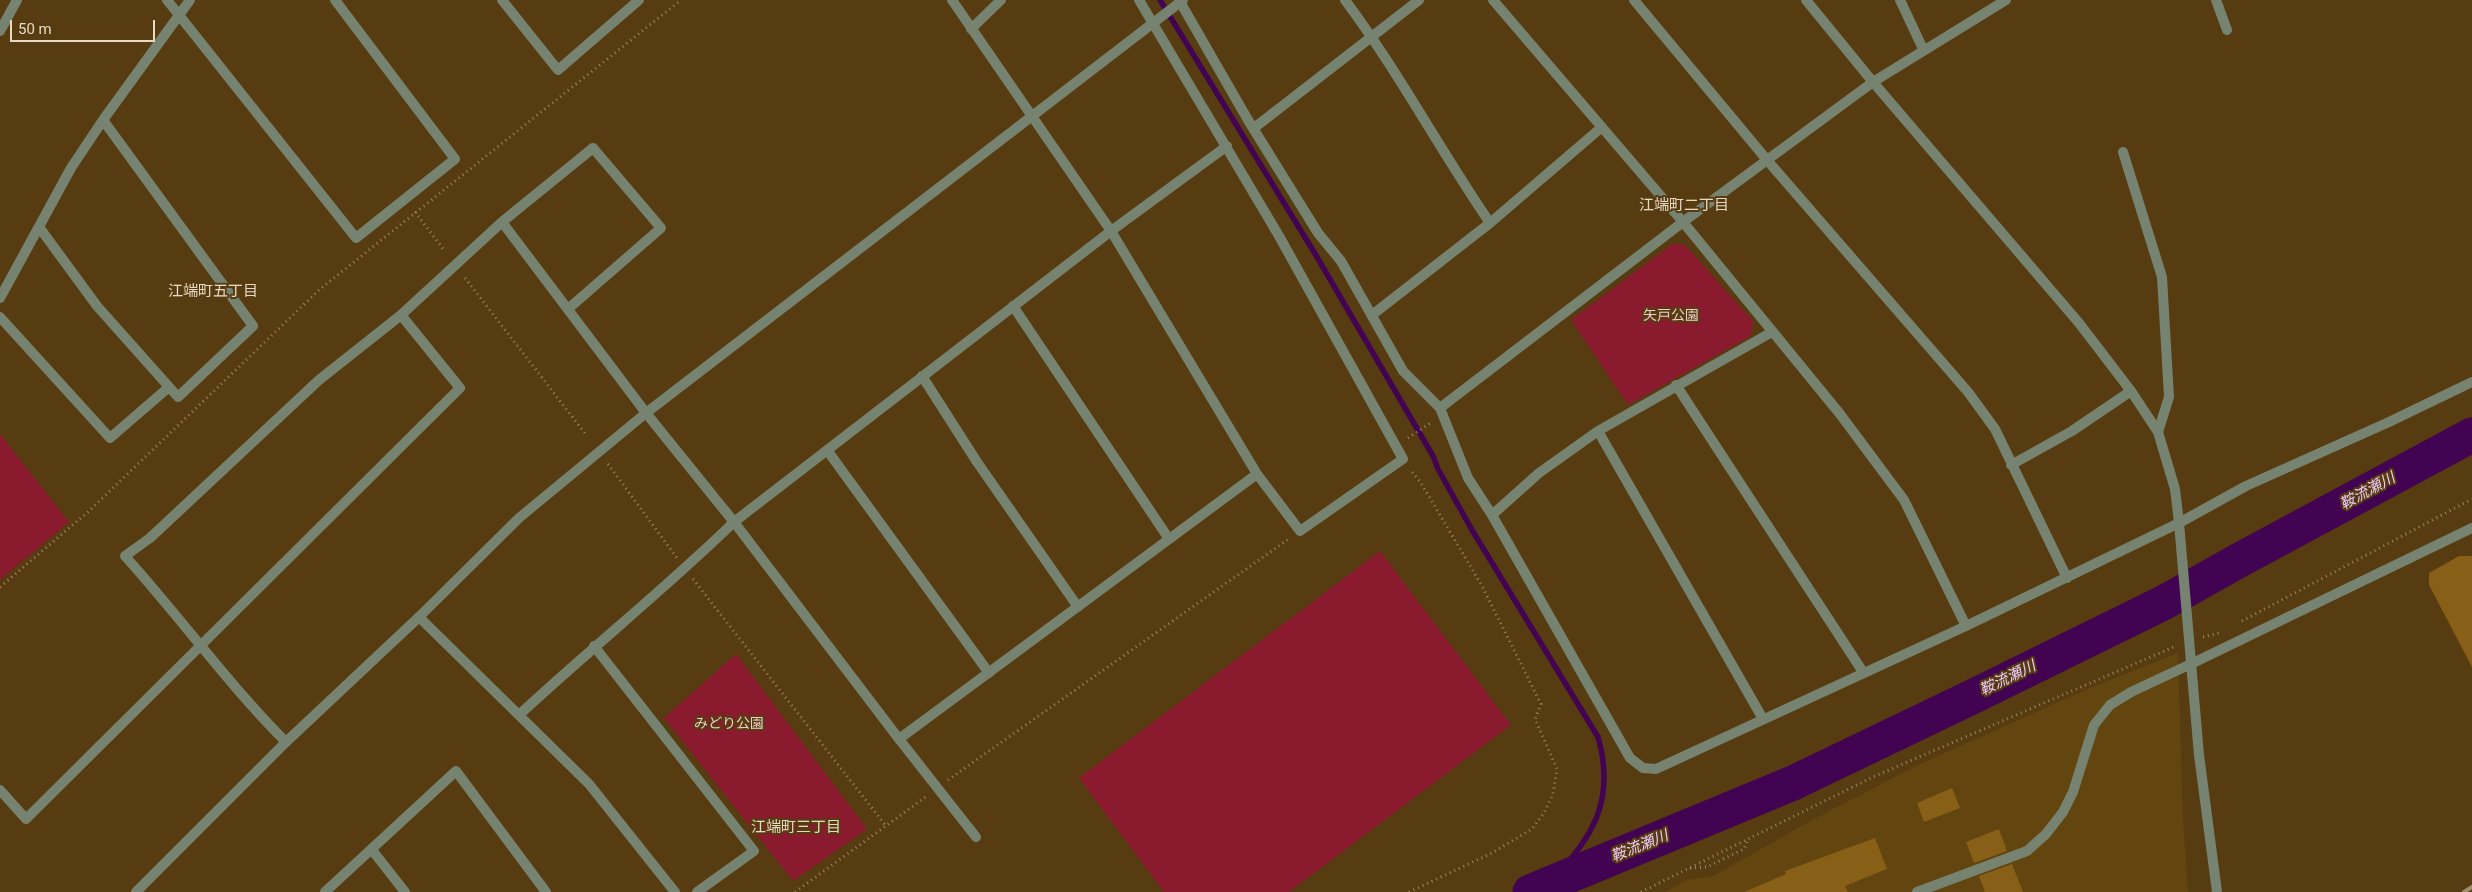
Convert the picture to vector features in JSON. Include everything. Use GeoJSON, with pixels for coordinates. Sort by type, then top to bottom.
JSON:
{"type":"FeatureCollection","features":[{"type":"Feature","properties":{"kind":"street"},"geometry":{"type":"LineString","coordinates":[[167,0],[356,238],[455,159],[335,0]]}},
{"type":"Feature","properties":{"kind":"street"},"geometry":{"type":"LineString","coordinates":[[0,298],[71,168],[103,120],[190,0]]}},
{"type":"Feature","properties":{"kind":"street"},"geometry":{"type":"LineString","coordinates":[[502,0],[558,70],[639,0]]}},
{"type":"Feature","properties":{"kind":"street"},"geometry":{"type":"LineString","coordinates":[[952,0],[1111,231],[1257,474],[1300,531],[1403,459],[1227,146],[1155,22],[1139,0]]}},
{"type":"Feature","properties":{"kind":"street"},"geometry":{"type":"LineString","coordinates":[[971,29],[1001,0]]}},
{"type":"Feature","properties":{"kind":"street"},"geometry":{"type":"LineString","coordinates":[[1345,0],[1372,37],[1454,171],[1490,223]]}},
{"type":"Feature","properties":{"kind":"street"},"geometry":{"type":"LineString","coordinates":[[1254,128],[1419,0]]}},
{"type":"Feature","properties":{"kind":"street"},"geometry":{"type":"LineString","coordinates":[[1493,0],[1683,222],[1840,414],[1904,500],[1966,626]]}},
{"type":"Feature","properties":{"kind":"street"},"geometry":{"type":"LineString","coordinates":[[1634,0],[1767,160],[1968,392],[1995,429],[2067,578]]}},
{"type":"Feature","properties":{"kind":"street"},"geometry":{"type":"LineString","coordinates":[[1806,0],[1872,82],[2079,323],[2131,391],[2158,432],[2175,489],[2180,528],[2191,640],[2199,755],[2216,892]]}},
{"type":"Feature","properties":{"kind":"street"},"geometry":{"type":"LineString","coordinates":[[1900,0],[1923,48]]}},
{"type":"Feature","properties":{"kind":"street"},"geometry":{"type":"LineString","coordinates":[[1440,408],[1683,222],[1872,82],[1923,48],[2006,0]]}},
{"type":"Feature","properties":{"kind":"street"},"geometry":{"type":"LineString","coordinates":[[2216,0],[2227,30]]}},
{"type":"Feature","properties":{"kind":"street"},"geometry":{"type":"LineString","coordinates":[[0,31],[14,1]]}},
{"type":"Feature","properties":{"kind":"street"},"geometry":{"type":"LineString","coordinates":[[142,890],[286,742],[419,617],[519,518],[646,413],[1032,118],[1180,2],[1318,233],[1341,261],[1404,371],[1440,408],[1468,478],[1492,515],[1630,758],[1643,768],[1656,769],[2067,578],[2180,528],[2246,486],[2389,422],[2472,382]]}},
{"type":"Feature","properties":{"kind":"street"},"geometry":{"type":"LineString","coordinates":[[39,226],[97,306],[178,398],[253,326],[103,120]]}},
{"type":"Feature","properties":{"kind":"street"},"geometry":{"type":"LineString","coordinates":[[1372,315],[1490,223],[1602,127]]}},
{"type":"Feature","properties":{"kind":"street"},"geometry":{"type":"LineString","coordinates":[[519,715],[594,646],[685,569],[734,522],[1111,231],[1227,146]]}},
{"type":"Feature","properties":{"kind":"street"},"geometry":{"type":"LineString","coordinates":[[286,742],[258,714],[125,556],[150,538],[319,380],[401,315],[502,222],[593,148],[662,228],[568,308]]}},
{"type":"Feature","properties":{"kind":"street"},"geometry":{"type":"LineString","coordinates":[[2123,152],[2162,278],[2169,397],[2158,432]]}},
{"type":"Feature","properties":{"kind":"street"},"geometry":{"type":"LineString","coordinates":[[502,222],[646,413],[734,522],[976,837]]}},
{"type":"Feature","properties":{"kind":"street"},"geometry":{"type":"LineString","coordinates":[[1014,306],[1169,539]]}},
{"type":"Feature","properties":{"kind":"street"},"geometry":{"type":"LineString","coordinates":[[0,790],[26,820],[460,388],[401,315]]}},
{"type":"Feature","properties":{"kind":"street"},"geometry":{"type":"LineString","coordinates":[[0,317],[110,438],[169,387]]}},
{"type":"Feature","properties":{"kind":"street"},"geometry":{"type":"LineString","coordinates":[[1492,515],[1539,474],[1598,432],[1676,385],[1772,332]]}},
{"type":"Feature","properties":{"kind":"street"},"geometry":{"type":"LineString","coordinates":[[922,376],[977,462],[1078,607]]}},
{"type":"Feature","properties":{"kind":"street"},"geometry":{"type":"LineString","coordinates":[[1676,385],[1863,672]]}},
{"type":"Feature","properties":{"kind":"street"},"geometry":{"type":"LineString","coordinates":[[2011,465],[2072,431],[2131,391]]}},
{"type":"Feature","properties":{"kind":"street"},"geometry":{"type":"LineString","coordinates":[[1598,432],[1762,719]]}},
{"type":"Feature","properties":{"kind":"street"},"geometry":{"type":"LineString","coordinates":[[827,450],[989,673]]}},
{"type":"Feature","properties":{"kind":"street"},"geometry":{"type":"LineString","coordinates":[[899,739],[1257,474]]}},
{"type":"Feature","properties":{"kind":"street"},"geometry":{"type":"LineString","coordinates":[[1917,892],[2027,851],[2046,834],[2063,812],[2073,792],[2094,724],[2110,704],[2131,692],[2193,664],[2472,528]]}},
{"type":"Feature","properties":{"kind":"street"},"geometry":{"type":"LineString","coordinates":[[419,617],[589,784],[675,892]]}},
{"type":"Feature","properties":{"kind":"street"},"geometry":{"type":"LineString","coordinates":[[594,646],[754,851],[697,892]]}},
{"type":"Feature","properties":{"kind":"street"},"geometry":{"type":"LineString","coordinates":[[325,892],[456,771],[546,892]]}},
{"type":"Feature","properties":{"kind":"street"},"geometry":{"type":"LineString","coordinates":[[372,850],[405,892]]}},
{"type":"Feature","properties":{"kind":"path"},"geometry":{"type":"LineString","coordinates":[[0,587],[88,512],[318,290],[681,0]]}},
{"type":"Feature","properties":{"kind":"path"},"geometry":{"type":"LineString","coordinates":[[415,212],[444,250]]}},
{"type":"Feature","properties":{"kind":"path"},"geometry":{"type":"LineString","coordinates":[[465,278],[587,436]]}},
{"type":"Feature","properties":{"kind":"path"},"geometry":{"type":"LineString","coordinates":[[1408,438],[1433,422]]}},
{"type":"Feature","properties":{"kind":"path"},"geometry":{"type":"LineString","coordinates":[[1403,459],[1421,483],[1490,603],[1541,704],[1535,719],[1557,769],[1553,794],[1544,813],[1532,829],[1492,853],[1409,892]]}},
{"type":"Feature","properties":{"kind":"path"},"geometry":{"type":"LineString","coordinates":[[608,464],[685,569],[886,826]]}},
{"type":"Feature","properties":{"kind":"path"},"geometry":{"type":"LineString","coordinates":[[2238,623],[2472,499]]}},
{"type":"Feature","properties":{"kind":"path"},"geometry":{"type":"LineString","coordinates":[[796,892],[937,788],[1300,531]]}},
{"type":"Feature","properties":{"kind":"path"},"geometry":{"type":"LineString","coordinates":[[1641,892],[1875,776],[2117,670],[2191,640],[2221,632]]}},
{"type":"Feature","properties":{"kind":"path"},"geometry":{"type":"LineString","coordinates":[[1687,868],[1707,867],[1744,849],[1748,838]]}},
{"type":"Feature","properties":{"kind":"shaded area"},"geometry":{"type":"Polygon","coordinates":[[[2178,653],[2183,818],[2188,892],[1665,892],[1686,880],[1713,876],[1816,818],[1918,765],[2083,691],[2178,653]]]}},
{"type":"Feature","properties":{"kind":"green space","name":"矢戸公園"},"geometry":{"type":"Polygon","coordinates":[[[1672,244],[1685,245],[1753,321],[1751,336],[1628,405],[1571,320],[1672,244]]]}},
{"type":"Feature","properties":{"kind":"green space"},"geometry":{"type":"Polygon","coordinates":[[[0,434],[69,522],[0,580],[0,434]]]}},
{"type":"Feature","properties":{"kind":"green space"},"geometry":{"type":"Polygon","coordinates":[[[1380,551],[1511,725],[1289,892],[1164,892],[1079,778],[1380,551]]]}},
{"type":"Feature","properties":{"kind":"green space","name":"みどり公園"},"geometry":{"type":"Polygon","coordinates":[[[736,654],[867,829],[793,881],[664,718],[736,654]]]}},
{"type":"Feature","properties":{"kind":"building"},"geometry":{"type":"Polygon","coordinates":[[[2459,556],[2472,556],[2472,667],[2429,585],[2429,573],[2459,556]]]}},
{"type":"Feature","properties":{"kind":"building"},"geometry":{"type":"Polygon","coordinates":[[[1952,788],[1960,808],[1924,822],[1917,803],[1952,788]]]}},
{"type":"Feature","properties":{"kind":"building"},"geometry":{"type":"Polygon","coordinates":[[[1999,829],[2007,851],[1974,863],[1966,842],[1999,829]]]}},
{"type":"Feature","properties":{"kind":"building"},"geometry":{"type":"Polygon","coordinates":[[[1875,838],[1887,869],[1845,886],[1848,892],[1744,892],[1786,874],[1785,871],[1875,838]]]}},
{"type":"Feature","properties":{"kind":"building"},"geometry":{"type":"Polygon","coordinates":[[[2012,864],[2023,892],[1985,892],[1979,876],[2012,864]]]}},
{"type":"Feature","properties":{"kind":"waterway"},"geometry":{"type":"LineString","coordinates":[[1160,0],[1317,257],[1433,456],[1438,469],[1472,530],[1598,737],[1603,759],[1604,780],[1602,799],[1597,816],[1579,849],[1551,882]]}},
{"type":"Feature","properties":{"kind":"waterway","name":"鞍流瀬川"},"geometry":{"type":"LineString","coordinates":[[1530,892],[1793,783],[1974,696],[2165,602],[2472,435]]}},
{"type":"Feature","properties":{"kind":"railway"},"geometry":{"type":"LineString","coordinates":[[2464,892],[2472,887]]}},
{"type":"Feature","properties":{"kind":"district","name":"江端町二丁目"},"geometry":{"type":"Point","coordinates":[1684,206]}},
{"type":"Feature","properties":{"kind":"district","name":"江端町五丁目"},"geometry":{"type":"Point","coordinates":[213,292]}},
{"type":"Feature","properties":{"kind":"district","name":"江端町三丁目"},"geometry":{"type":"Point","coordinates":[796,828]}}]}
